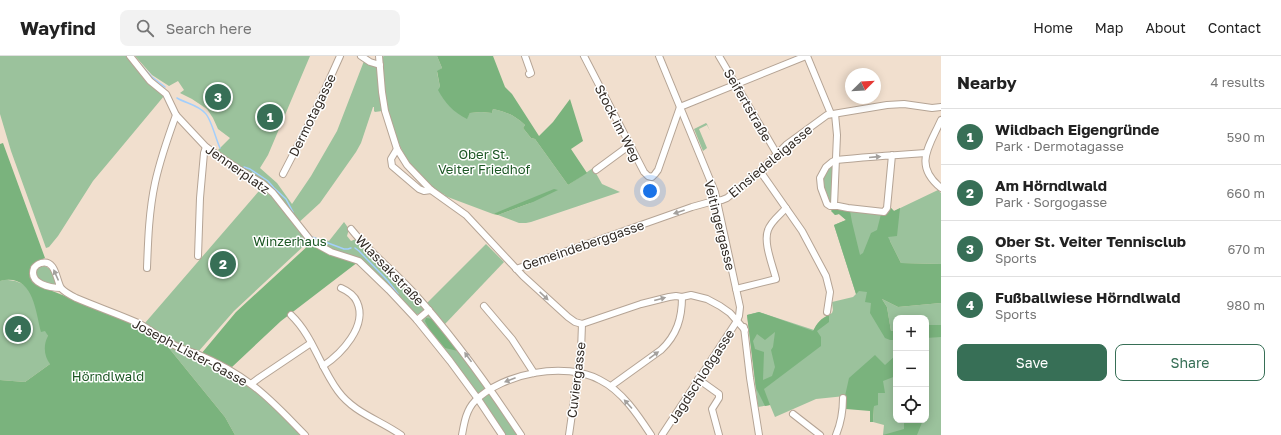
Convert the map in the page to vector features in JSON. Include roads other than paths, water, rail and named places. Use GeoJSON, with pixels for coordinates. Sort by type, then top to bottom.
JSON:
{"type":"FeatureCollection","features":[{"type":"Feature","properties":{"kind":"street"},"geometry":{"type":"LineString","coordinates":[[130,56],[150,80],[166,94],[176,115],[164,150],[151,199],[147,268]]}},
{"type":"Feature","properties":{"kind":"street","name":"Dermotagasse"},"geometry":{"type":"LineString","coordinates":[[283,174],[313,116],[340,56]]}},
{"type":"Feature","properties":{"kind":"street"},"geometry":{"type":"LineString","coordinates":[[361,56],[370,62],[380,65]]}},
{"type":"Feature","properties":{"kind":"street","name":"Gemeindeberggasse"},"geometry":{"type":"LineString","coordinates":[[379,56],[385,111],[397,149],[407,165],[431,190],[466,215],[516,269],[692,207],[710,202],[717,202]]}},
{"type":"Feature","properties":{"kind":"street"},"geometry":{"type":"LineString","coordinates":[[524,56],[531,73],[529,74]]}},
{"type":"Feature","properties":{"kind":"street","name":"Stock im Weg"},"geometry":{"type":"LineString","coordinates":[[584,56],[644,172],[648,176],[652,176],[658,170],[680,107]]}},
{"type":"Feature","properties":{"kind":"street","name":"Veitingergasse"},"geometry":{"type":"LineString","coordinates":[[659,56],[714,192],[740,307],[738,319]]}},
{"type":"Feature","properties":{"kind":"street","name":"Seifertstraße"},"geometry":{"type":"LineString","coordinates":[[719,56],[777,154]]}},
{"type":"Feature","properties":{"kind":"street"},"geometry":{"type":"LineString","coordinates":[[680,107],[807,56],[833,114],[837,136],[834,205]]}},
{"type":"Feature","properties":{"kind":"street","name":"Einsiedeleigasse"},"geometry":{"type":"LineString","coordinates":[[717,202],[727,198],[760,171],[797,136],[822,118],[833,114],[887,105],[904,104],[932,108],[941,107]]}},
{"type":"Feature","properties":{"kind":"street","name":"Jennerplatz"},"geometry":{"type":"LineString","coordinates":[[176,115],[206,147],[263,184],[311,241],[331,252],[358,261]]}},
{"type":"Feature","properties":{"kind":"street"},"geometry":{"type":"LineString","coordinates":[[941,120],[926,153],[925,160],[928,172],[934,182],[941,188]]}},
{"type":"Feature","properties":{"kind":"street"},"geometry":{"type":"LineString","coordinates":[[596,170],[630,145]]}},
{"type":"Feature","properties":{"kind":"street"},"geometry":{"type":"LineString","coordinates":[[198,256],[200,198],[204,153],[206,147]]}},
{"type":"Feature","properties":{"kind":"street","name":"Gemeindeberggasse"},"geometry":{"type":"LineString","coordinates":[[397,149],[391,159],[392,166],[419,190],[431,190]]}},
{"type":"Feature","properties":{"kind":"street"},"geometry":{"type":"LineString","coordinates":[[892,155],[887,208],[884,212],[834,205],[829,206],[826,203],[822,192],[820,178],[826,168],[836,160],[892,155],[926,153]]}},
{"type":"Feature","properties":{"kind":"street"},"geometry":{"type":"LineString","coordinates":[[760,171],[802,231],[826,276],[830,292],[827,312]]}},
{"type":"Feature","properties":{"kind":"street"},"geometry":{"type":"LineString","coordinates":[[736,289],[776,279],[766,241],[768,230],[772,222],[786,208]]}},
{"type":"Feature","properties":{"kind":"street","name":"Wlassakstraße"},"geometry":{"type":"LineString","coordinates":[[351,229],[366,246],[412,291],[461,349],[521,435]]}},
{"type":"Feature","properties":{"kind":"street","name":"Wlassakstraße"},"geometry":{"type":"LineString","coordinates":[[358,261],[389,290],[417,320],[478,399],[502,435]]}},
{"type":"Feature","properties":{"kind":"street","name":"Joseph-Lister-Gasse"},"geometry":{"type":"LineString","coordinates":[[61,288],[54,268],[50,264],[43,262],[38,263],[35,266],[34,276],[36,281],[43,285],[61,288],[74,297],[139,324],[171,344],[230,370],[252,384],[305,435]]}},
{"type":"Feature","properties":{"kind":"street"},"geometry":{"type":"LineString","coordinates":[[516,269],[568,317],[575,322],[582,324],[634,306],[676,296],[682,297],[688,295],[707,299],[726,310],[738,319],[745,330],[750,378],[759,435]]}},
{"type":"Feature","properties":{"kind":"street"},"geometry":{"type":"LineString","coordinates":[[323,366],[346,346],[356,330],[359,318],[359,307],[354,297],[346,290],[341,288]]}},
{"type":"Feature","properties":{"kind":"street"},"geometry":{"type":"LineString","coordinates":[[611,386],[669,343],[678,328],[682,309],[682,297]]}},
{"type":"Feature","properties":{"kind":"street"},"geometry":{"type":"LineString","coordinates":[[484,306],[512,339],[534,373]]}},
{"type":"Feature","properties":{"kind":"street","name":"Wlassakstraße"},"geometry":{"type":"LineString","coordinates":[[417,320],[428,310]]}},
{"type":"Feature","properties":{"kind":"street"},"geometry":{"type":"LineString","coordinates":[[291,315],[302,327],[338,392],[352,406],[401,435]]}},
{"type":"Feature","properties":{"kind":"street","name":"Jagdschloßgasse"},"geometry":{"type":"LineString","coordinates":[[662,435],[738,319]]}},
{"type":"Feature","properties":{"kind":"street","name":"Cuviergasse"},"geometry":{"type":"LineString","coordinates":[[569,435],[581,351],[582,324]]}},
{"type":"Feature","properties":{"kind":"street"},"geometry":{"type":"LineString","coordinates":[[252,384],[311,343]]}},
{"type":"Feature","properties":{"kind":"street"},"geometry":{"type":"LineString","coordinates":[[462,435],[464,422],[474,402],[490,389],[510,380],[534,373],[555,371],[578,372],[593,376],[611,386],[633,411],[651,435]]}},
{"type":"Feature","properties":{"kind":"street"},"geometry":{"type":"LineString","coordinates":[[698,379],[719,394],[719,398],[712,409],[719,435]]}},
{"type":"Feature","properties":{"kind":"street"},"geometry":{"type":"LineString","coordinates":[[836,435],[840,426],[843,411],[843,398]]}},
{"type":"Feature","properties":{"kind":"street"},"geometry":{"type":"LineString","coordinates":[[793,414],[820,435]]}},
{"type":"Feature","properties":{"kind":"waterway"},"geometry":{"type":"LineString","coordinates":[[138,62],[151,76]]}},
{"type":"Feature","properties":{"kind":"waterway"},"geometry":{"type":"LineString","coordinates":[[152,77],[165,87]]}},
{"type":"Feature","properties":{"kind":"waterway"},"geometry":{"type":"LineString","coordinates":[[177,98],[199,108],[205,113],[209,119],[220,148]]}},
{"type":"Feature","properties":{"kind":"waterway"},"geometry":{"type":"LineString","coordinates":[[244,167],[250,169],[268,181],[286,199],[293,212]]}},
{"type":"Feature","properties":{"kind":"waterway"},"geometry":{"type":"LineString","coordinates":[[312,237],[344,249],[351,248]]}},
{"type":"Feature","properties":{"kind":"waterway"},"geometry":{"type":"LineString","coordinates":[[355,248],[388,281],[398,294]]}},
{"type":"Feature","properties":{"kind":"place","name":"Ober St. Veiter Tennisclub"},"geometry":{"type":"Point","coordinates":[218,97]}},
{"type":"Feature","properties":{"kind":"place","name":"Wildbach Eigengründe"},"geometry":{"type":"Point","coordinates":[270,117]}},
{"type":"Feature","properties":{"kind":"place","name":"Am Hörndlwald"},"geometry":{"type":"Point","coordinates":[223,264]}},
{"type":"Feature","properties":{"kind":"place","name":"Fußballwiese Hörndlwald"},"geometry":{"type":"Point","coordinates":[18,329]}},
{"type":"Feature","properties":{"kind":"park label","name":"Ober St. Veiter Friedhof"},"geometry":{"type":"Point","coordinates":[484,162]}},
{"type":"Feature","properties":{"kind":"park label","name":"Winzerhaus"},"geometry":{"type":"Point","coordinates":[290,241]}},
{"type":"Feature","properties":{"kind":"park label","name":"Hörndlwald"},"geometry":{"type":"Point","coordinates":[108,376]}}]}
